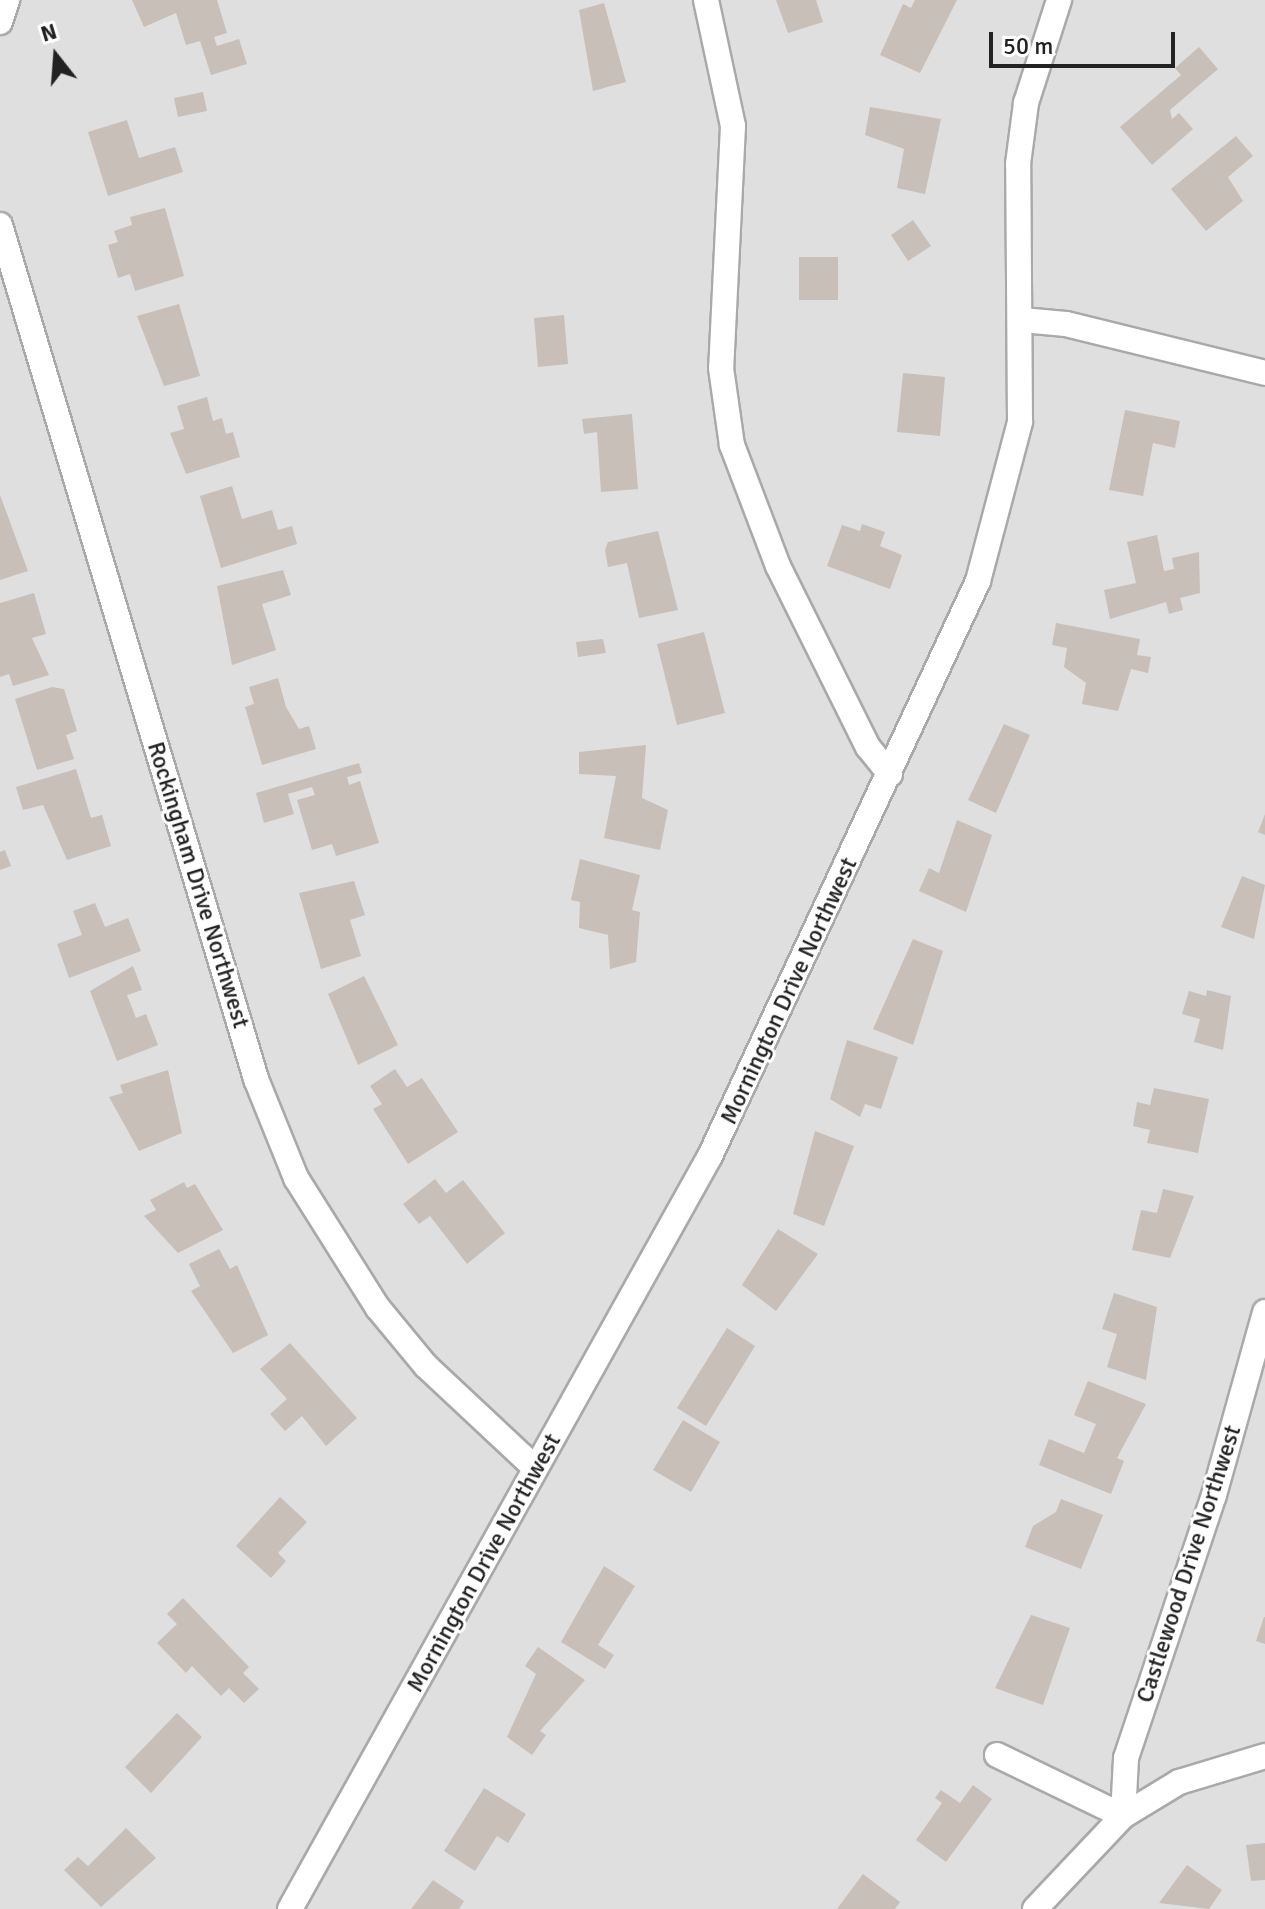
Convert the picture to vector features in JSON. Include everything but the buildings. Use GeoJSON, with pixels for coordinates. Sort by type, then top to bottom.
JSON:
{"type":"FeatureCollection","features":[{"type":"Feature","properties":{"kind":"street"},"geometry":{"type":"LineString","coordinates":[[0,22],[7,0]]}},
{"type":"Feature","properties":{"kind":"street"},"geometry":{"type":"LineString","coordinates":[[706,0],[733,126],[721,368],[732,445],[778,566],[868,747],[890,774]]}},
{"type":"Feature","properties":{"kind":"street","name":"Mornington Drive Northwest"},"geometry":{"type":"LineString","coordinates":[[290,1909],[710,1156],[890,774],[999,523],[1020,422],[1022,320],[1018,164],[1026,103],[1059,0]]}},
{"type":"Feature","properties":{"kind":"street","name":"Rockingham Drive Northwest"},"geometry":{"type":"LineString","coordinates":[[0,225],[256,1079],[296,1178],[378,1308],[426,1366],[535,1468]]}},
{"type":"Feature","properties":{"kind":"street"},"geometry":{"type":"LineString","coordinates":[[1022,320],[1066,324],[1265,373]]}},
{"type":"Feature","properties":{"kind":"street","name":"Castlewood Drive Northwest"},"geometry":{"type":"LineString","coordinates":[[1123,1816],[1126,1758],[1214,1495],[1265,1312]]}},
{"type":"Feature","properties":{"kind":"street"},"geometry":{"type":"LineString","coordinates":[[997,1755],[1123,1816]]}},
{"type":"Feature","properties":{"kind":"street"},"geometry":{"type":"LineString","coordinates":[[1035,1909],[1123,1816],[1179,1782],[1265,1756]]}},
{"type":"Feature","properties":{"kind":"shaded area"},"geometry":{"type":"Polygon","coordinates":[[[0,0],[1265,0],[1265,1909],[0,1909],[0,0]]]}}]}
